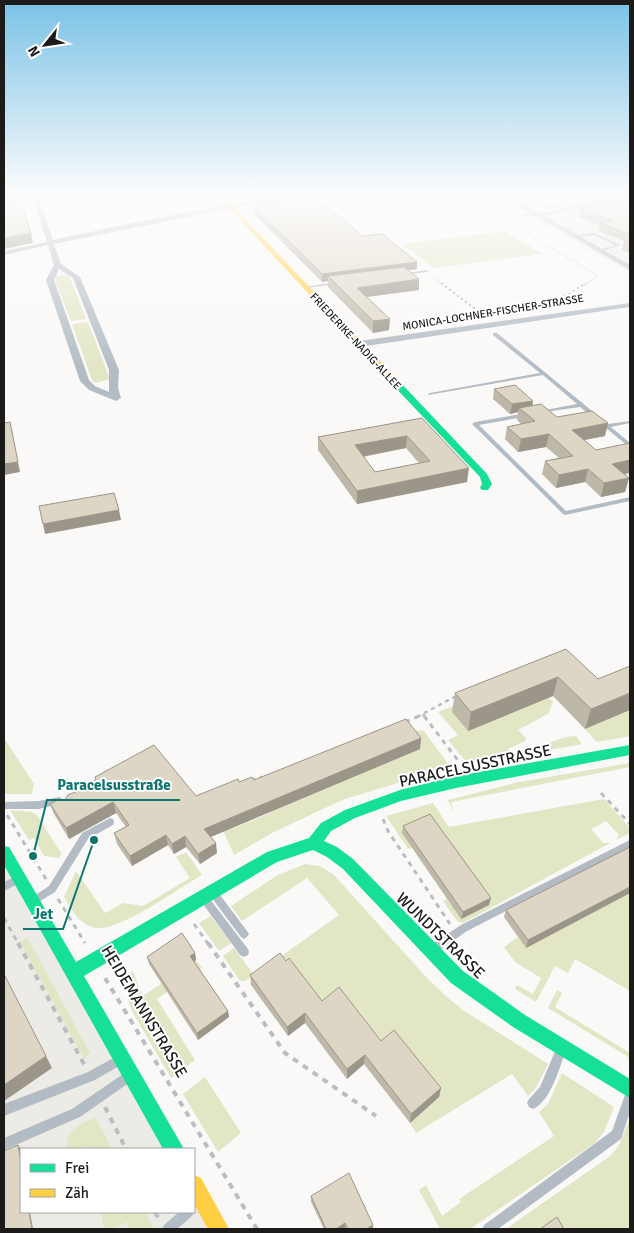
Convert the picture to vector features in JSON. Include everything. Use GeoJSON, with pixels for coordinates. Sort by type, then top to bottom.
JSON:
{"type":"FeatureCollection","features":[{"type":"Feature","properties":{"kind":"street"},"geometry":{"type":"LineString","coordinates":[[4,259],[24,254]]}},
{"type":"Feature","properties":{"kind":"street"},"geometry":{"type":"LineString","coordinates":[[54,254],[58,265],[76,277],[114,370],[113,388],[116,398],[95,390],[85,381],[50,280],[58,265]]}},
{"type":"Feature","properties":{"kind":"street","name":"FRIEDERIKE-NADIG-ALLEE"},"geometry":{"type":"LineString","coordinates":[[270,254],[306,287],[484,476],[487,484],[485,488]]}},
{"type":"Feature","properties":{"kind":"street"},"geometry":{"type":"LineString","coordinates":[[606,254],[630,268]]}},
{"type":"Feature","properties":{"kind":"street","name":"MONICA-LOCHNER-FISCHER-STRASSE"},"geometry":{"type":"LineString","coordinates":[[359,344],[493,323],[630,305]]}},
{"type":"Feature","properties":{"kind":"street","name":"PARACELSUSSTRASSE"},"geometry":{"type":"LineString","coordinates":[[314,844],[326,827],[350,814],[377,804],[469,780],[630,750]]}},
{"type":"Feature","properties":{"kind":"street"},"geometry":{"type":"LineString","coordinates":[[72,973],[272,857],[294,848],[314,844]]}},
{"type":"Feature","properties":{"kind":"street","name":"WUNDTSTRASSE"},"geometry":{"type":"LineString","coordinates":[[314,844],[332,852],[348,864],[430,951],[457,977],[480,995],[630,1089]]}},
{"type":"Feature","properties":{"kind":"street"},"geometry":{"type":"LineString","coordinates":[[4,852],[173,1148]]}},
{"type":"Feature","properties":{"kind":"street"},"geometry":{"type":"LineString","coordinates":[[195,1190],[198,1203],[219,1229]]}},
{"type":"Feature","properties":{"kind":"lane"},"geometry":{"type":"LineString","coordinates":[[398,275],[426,271]]}},
{"type":"Feature","properties":{"kind":"lane"},"geometry":{"type":"LineString","coordinates":[[306,287],[343,282]]}},
{"type":"Feature","properties":{"kind":"lane"},"geometry":{"type":"LineString","coordinates":[[495,334],[630,445]]}},
{"type":"Feature","properties":{"kind":"lane"},"geometry":{"type":"LineString","coordinates":[[430,394],[544,374]]}},
{"type":"Feature","properties":{"kind":"lane"},"geometry":{"type":"LineString","coordinates":[[581,405],[475,424],[566,514],[630,499]]}},
{"type":"Feature","properties":{"kind":"lane"},"geometry":{"type":"LineString","coordinates":[[607,426],[630,422]]}},
{"type":"Feature","properties":{"kind":"lane"},"geometry":{"type":"LineString","coordinates":[[4,806],[62,802],[73,796]]}},
{"type":"Feature","properties":{"kind":"lane"},"geometry":{"type":"LineString","coordinates":[[32,902],[52,889],[85,836],[110,822]]}},
{"type":"Feature","properties":{"kind":"lane"},"geometry":{"type":"LineString","coordinates":[[430,951],[458,932],[630,844]]}},
{"type":"Feature","properties":{"kind":"lane"},"geometry":{"type":"LineString","coordinates":[[4,887],[19,879]]}},
{"type":"Feature","properties":{"kind":"lane"},"geometry":{"type":"LineString","coordinates":[[208,894],[244,934]]}},
{"type":"Feature","properties":{"kind":"lane"},"geometry":{"type":"LineString","coordinates":[[208,894],[244,952]]}},
{"type":"Feature","properties":{"kind":"lane"},"geometry":{"type":"LineString","coordinates":[[533,1103],[544,1091],[562,1048]]}},
{"type":"Feature","properties":{"kind":"lane"},"geometry":{"type":"LineString","coordinates":[[4,1110],[91,1076],[121,1058]]}},
{"type":"Feature","properties":{"kind":"lane"},"geometry":{"type":"LineString","coordinates":[[4,1144],[76,1113],[130,1074]]}},
{"type":"Feature","properties":{"kind":"lane"},"geometry":{"type":"LineString","coordinates":[[488,1229],[617,1135],[630,1096]]}},
{"type":"Feature","properties":{"kind":"lane"},"geometry":{"type":"LineString","coordinates":[[168,1229],[187,1213]]}},
{"type":"Feature","properties":{"kind":"path"},"geometry":{"type":"LineString","coordinates":[[561,254],[598,276],[560,298],[579,311]]}},
{"type":"Feature","properties":{"kind":"path"},"geometry":{"type":"LineString","coordinates":[[426,271],[493,323]]}},
{"type":"Feature","properties":{"kind":"path"},"geometry":{"type":"LineString","coordinates":[[400,724],[423,714],[441,701],[462,695]]}},
{"type":"Feature","properties":{"kind":"path"},"geometry":{"type":"LineString","coordinates":[[423,714],[463,767],[469,780]]}},
{"type":"Feature","properties":{"kind":"path"},"geometry":{"type":"LineString","coordinates":[[247,782],[265,776]]}},
{"type":"Feature","properties":{"kind":"path"},"geometry":{"type":"LineString","coordinates":[[601,793],[630,824]]}},
{"type":"Feature","properties":{"kind":"path"},"geometry":{"type":"LineString","coordinates":[[377,804],[388,831],[443,916],[458,932]]}},
{"type":"Feature","properties":{"kind":"path","name":"HEIDEMANNSTRASSE"},"geometry":{"type":"LineString","coordinates":[[4,810],[257,1229]]}},
{"type":"Feature","properties":{"kind":"path"},"geometry":{"type":"LineString","coordinates":[[183,908],[285,1054],[376,1116]]}},
{"type":"Feature","properties":{"kind":"path"},"geometry":{"type":"LineString","coordinates":[[4,918],[91,1076]]}},
{"type":"Feature","properties":{"kind":"path"},"geometry":{"type":"LineString","coordinates":[[100,1097],[126,1148]]}},
{"type":"Feature","properties":{"kind":"shaded area"},"geometry":{"type":"Polygon","coordinates":[[[596,254],[630,254],[630,273],[596,254]]]}},
{"type":"Feature","properties":{"kind":"shaded area"},"geometry":{"type":"Polygon","coordinates":[[[4,857],[166,1148],[20,1148],[20,1213],[195,1213],[195,1198],[213,1229],[4,1229],[4,857]]]}},
{"type":"Feature","properties":{"kind":"green space"},"geometry":{"type":"Polygon","coordinates":[[[415,254],[542,254],[434,268],[415,254]]]}},
{"type":"Feature","properties":{"kind":"green space"},"geometry":{"type":"Polygon","coordinates":[[[67,275],[70,278],[86,319],[71,321],[55,280],[56,276],[67,275]]]}},
{"type":"Feature","properties":{"kind":"green space"},"geometry":{"type":"Polygon","coordinates":[[[88,322],[110,379],[95,383],[92,380],[72,324],[88,322]]]}},
{"type":"Feature","properties":{"kind":"green space"},"geometry":{"type":"Polygon","coordinates":[[[549,698],[553,702],[548,714],[518,730],[526,738],[525,741],[508,749],[511,755],[466,762],[448,740],[458,735],[438,712],[460,703],[549,698]]]}},
{"type":"Feature","properties":{"kind":"green space"},"geometry":{"type":"Polygon","coordinates":[[[630,709],[630,736],[597,742],[585,729],[630,709]]]}},
{"type":"Feature","properties":{"kind":"green space"},"geometry":{"type":"Polygon","coordinates":[[[405,729],[424,731],[449,765],[447,768],[342,800],[272,833],[234,855],[223,830],[234,828],[268,814],[405,729]]]}},
{"type":"Feature","properties":{"kind":"green space"},"geometry":{"type":"Polygon","coordinates":[[[576,736],[582,744],[527,754],[524,752],[565,737],[576,736]]]}},
{"type":"Feature","properties":{"kind":"green space"},"geometry":{"type":"Polygon","coordinates":[[[4,738],[34,784],[32,794],[4,794],[4,738]]]}},
{"type":"Feature","properties":{"kind":"green space"},"geometry":{"type":"Polygon","coordinates":[[[630,763],[630,767],[451,802],[454,813],[448,800],[519,782],[630,763]]]}},
{"type":"Feature","properties":{"kind":"green space"},"geometry":{"type":"Polygon","coordinates":[[[604,799],[630,828],[630,833],[616,840],[619,835],[606,821],[591,829],[603,843],[610,843],[463,923],[457,921],[443,901],[447,899],[461,919],[412,848],[408,849],[386,816],[433,803],[449,827],[604,799]]]}},
{"type":"Feature","properties":{"kind":"green space"},"geometry":{"type":"Polygon","coordinates":[[[10,810],[32,812],[37,815],[61,853],[60,858],[44,856],[34,838],[29,840],[10,810]]]}},
{"type":"Feature","properties":{"kind":"green space"},"geometry":{"type":"Polygon","coordinates":[[[186,852],[202,875],[120,923],[107,927],[90,927],[77,916],[64,897],[76,871],[105,913],[123,903],[143,906],[190,878],[176,857],[186,852]]]}},
{"type":"Feature","properties":{"kind":"green space"},"geometry":{"type":"Polygon","coordinates":[[[305,864],[320,866],[334,875],[427,978],[463,1010],[548,1064],[536,1088],[528,1096],[512,1074],[416,1133],[410,1123],[439,1097],[266,967],[339,915],[307,878],[242,921],[231,906],[276,876],[305,864]]]}},
{"type":"Feature","properties":{"kind":"green space"},"geometry":{"type":"Polygon","coordinates":[[[630,892],[630,991],[575,959],[568,973],[555,966],[536,1002],[515,989],[517,985],[533,994],[541,978],[515,962],[504,947],[518,937],[526,947],[630,892]]]}},
{"type":"Feature","properties":{"kind":"green space"},"geometry":{"type":"Polygon","coordinates":[[[211,916],[231,943],[219,951],[199,923],[211,916]]]}},
{"type":"Feature","properties":{"kind":"green space"},"geometry":{"type":"Polygon","coordinates":[[[27,937],[90,1053],[84,1059],[20,942],[27,937]]]}},
{"type":"Feature","properties":{"kind":"green space"},"geometry":{"type":"Polygon","coordinates":[[[234,948],[254,975],[245,981],[240,981],[223,956],[234,948]]]}},
{"type":"Feature","properties":{"kind":"green space"},"geometry":{"type":"Polygon","coordinates":[[[196,960],[202,968],[157,999],[195,1060],[171,1078],[130,1007],[128,997],[129,981],[132,970],[143,996],[196,960]]]}},
{"type":"Feature","properties":{"kind":"green space"},"geometry":{"type":"Polygon","coordinates":[[[557,990],[562,993],[555,1007],[630,1053],[630,1058],[548,1008],[557,990]]]}},
{"type":"Feature","properties":{"kind":"green space"},"geometry":{"type":"Polygon","coordinates":[[[562,1073],[614,1107],[604,1132],[595,1143],[470,1229],[440,1229],[419,1190],[426,1185],[442,1216],[461,1202],[459,1199],[554,1136],[539,1112],[548,1104],[562,1073]]]}},
{"type":"Feature","properties":{"kind":"green space"},"geometry":{"type":"Polygon","coordinates":[[[205,1077],[241,1133],[218,1152],[183,1094],[205,1077]]]}},
{"type":"Feature","properties":{"kind":"green space"},"geometry":{"type":"Polygon","coordinates":[[[95,1117],[111,1148],[67,1148],[68,1137],[79,1126],[95,1117]]]}},
{"type":"Feature","properties":{"kind":"green space"},"geometry":{"type":"Polygon","coordinates":[[[630,1118],[630,1229],[506,1229],[610,1156],[618,1147],[630,1118]]]}},
{"type":"Feature","properties":{"kind":"green space"},"geometry":{"type":"Polygon","coordinates":[[[101,1213],[146,1213],[154,1229],[129,1229],[127,1222],[112,1229],[104,1229],[101,1213]]]}},
{"type":"Feature","properties":{"kind":"building"},"geometry":{"type":"Polygon","coordinates":[[[301,254],[406,254],[417,262],[322,274],[301,254]]]}},
{"type":"Feature","properties":{"kind":"building"},"geometry":{"type":"Polygon","coordinates":[[[404,267],[419,279],[357,288],[390,319],[373,321],[328,276],[404,267]]]}},
{"type":"Feature","properties":{"kind":"building"},"geometry":{"type":"Polygon","coordinates":[[[515,385],[533,401],[512,404],[494,389],[515,385]]]}},
{"type":"Feature","properties":{"kind":"building"},"geometry":{"type":"Polygon","coordinates":[[[541,404],[557,417],[592,411],[608,423],[572,430],[596,450],[630,443],[630,460],[612,464],[629,478],[604,483],[588,469],[559,475],[545,461],[573,456],[549,434],[521,439],[507,427],[535,421],[519,408],[541,404]]]}},
{"type":"Feature","properties":{"kind":"building"},"geometry":{"type":"Polygon","coordinates":[[[422,418],[469,468],[357,491],[318,437],[422,418]],[[407,436],[355,445],[375,472],[430,461],[407,436]]]}},
{"type":"Feature","properties":{"kind":"building"},"geometry":{"type":"Polygon","coordinates":[[[10,422],[18,462],[4,464],[4,423],[10,422]]]}},
{"type":"Feature","properties":{"kind":"building"},"geometry":{"type":"Polygon","coordinates":[[[114,493],[119,510],[43,524],[39,506],[114,493]]]}},
{"type":"Feature","properties":{"kind":"building"},"geometry":{"type":"Polygon","coordinates":[[[566,649],[598,679],[630,666],[630,693],[591,709],[558,677],[471,712],[455,693],[566,649]]]}},
{"type":"Feature","properties":{"kind":"building"},"geometry":{"type":"Polygon","coordinates":[[[406,719],[421,738],[204,829],[216,843],[198,854],[185,836],[172,844],[166,835],[130,856],[114,833],[129,825],[113,802],[66,828],[50,804],[59,799],[65,800],[68,795],[90,786],[96,779],[95,777],[154,745],[196,796],[238,779],[239,782],[252,777],[254,780],[406,719]]]}},
{"type":"Feature","properties":{"kind":"building"},"geometry":{"type":"Polygon","coordinates":[[[430,814],[491,898],[463,912],[403,826],[430,814]]]}},
{"type":"Feature","properties":{"kind":"building"},"geometry":{"type":"Polygon","coordinates":[[[630,847],[630,887],[528,940],[506,910],[630,847]]]}},
{"type":"Feature","properties":{"kind":"building"},"geometry":{"type":"Polygon","coordinates":[[[182,933],[195,953],[190,956],[228,1011],[197,1033],[147,957],[182,933]]]}},
{"type":"Feature","properties":{"kind":"building"},"geometry":{"type":"Polygon","coordinates":[[[280,953],[286,961],[289,958],[322,1001],[339,987],[381,1041],[394,1030],[441,1088],[411,1114],[365,1055],[347,1069],[305,1013],[287,1027],[250,975],[280,953]]]}},
{"type":"Feature","properties":{"kind":"building"},"geometry":{"type":"Polygon","coordinates":[[[4,974],[46,1056],[4,1085],[4,974]]]}},
{"type":"Feature","properties":{"kind":"building"},"geometry":{"type":"Polygon","coordinates":[[[18,1145],[20,1156],[20,1213],[29,1213],[32,1229],[4,1229],[4,1151],[18,1145]]]}},
{"type":"Feature","properties":{"kind":"building"},"geometry":{"type":"Polygon","coordinates":[[[349,1173],[373,1225],[366,1229],[348,1229],[345,1223],[336,1229],[326,1229],[311,1196],[349,1173]]]}},
{"type":"Feature","properties":{"kind":"building"},"geometry":{"type":"Polygon","coordinates":[[[557,1217],[564,1229],[540,1229],[557,1217]]]}},
{"type":"Feature","properties":{"kind":"traffic: fast"},"geometry":{"type":"LineString","coordinates":[[395,382],[484,476],[487,484],[485,488]]}},
{"type":"Feature","properties":{"kind":"traffic: fast"},"geometry":{"type":"LineString","coordinates":[[73,973],[272,857],[314,843],[326,827],[350,814],[400,796],[456,782],[630,750]]}},
{"type":"Feature","properties":{"kind":"traffic: fast"},"geometry":{"type":"LineString","coordinates":[[314,843],[332,852],[348,864],[457,977],[519,1021],[630,1089]]}},
{"type":"Feature","properties":{"kind":"traffic: fast"},"geometry":{"type":"LineString","coordinates":[[4,852],[173,1148]]}},
{"type":"Feature","properties":{"kind":"traffic: slow"},"geometry":{"type":"LineString","coordinates":[[274,254],[395,382]]}},
{"type":"Feature","properties":{"kind":"traffic: slow"},"geometry":{"type":"LineString","coordinates":[[195,1187],[219,1229]]}},
{"type":"Feature","properties":{"kind":"place","name":"Jet"},"geometry":{"type":"Point","coordinates":[94,840]}},
{"type":"Feature","properties":{"kind":"place","name":"Paracelsusstraße"},"geometry":{"type":"Point","coordinates":[33,856]}}]}
